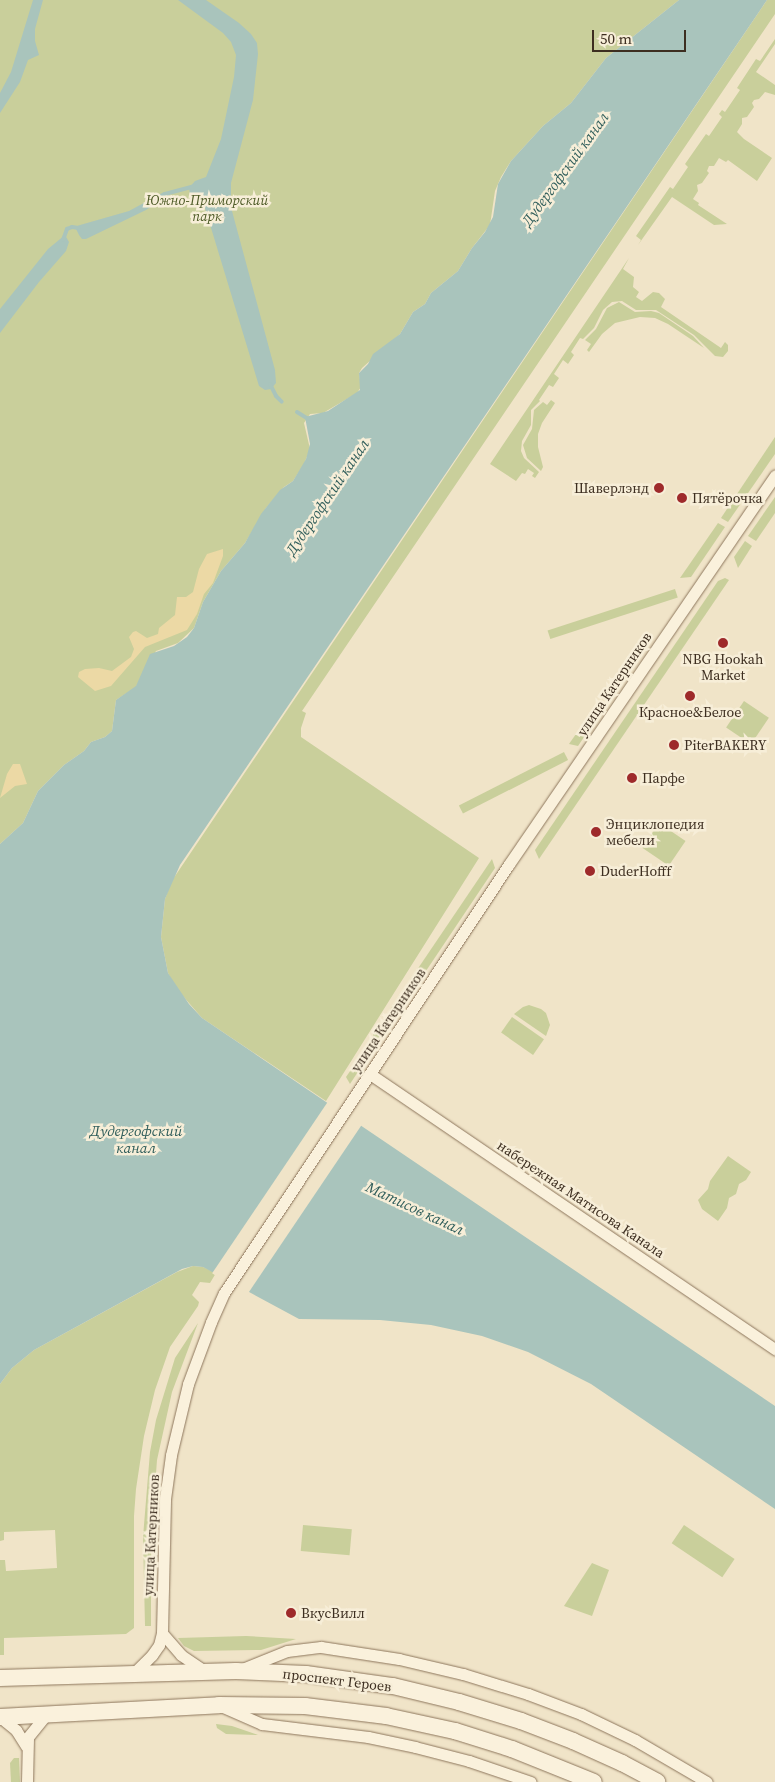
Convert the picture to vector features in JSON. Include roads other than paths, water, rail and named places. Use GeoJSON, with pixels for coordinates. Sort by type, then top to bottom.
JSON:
{"type":"FeatureCollection","features":[{"type":"Feature","properties":{"kind":"street","name":"улица Катерников"},"geometry":{"type":"LineString","coordinates":[[134,1672],[152,1655],[159,1645],[162,1633],[165,1498],[171,1455],[188,1384],[224,1293],[509,864],[775,475]]}},
{"type":"Feature","properties":{"kind":"street","name":"набережная Матисова Канала"},"geometry":{"type":"LineString","coordinates":[[370,1074],[775,1348]]}},
{"type":"Feature","properties":{"kind":"street"},"geometry":{"type":"LineString","coordinates":[[162,1633],[181,1654],[205,1672]]}},
{"type":"Feature","properties":{"kind":"street"},"geometry":{"type":"LineString","coordinates":[[236,1671],[287,1651],[321,1647],[399,1659],[455,1672],[528,1694],[581,1714],[635,1740],[707,1782]]}},
{"type":"Feature","properties":{"kind":"street","name":"проспект Героев"},"geometry":{"type":"LineString","coordinates":[[0,1678],[134,1672],[236,1671],[306,1674],[393,1686],[459,1702],[573,1741],[622,1763],[657,1782]]}},
{"type":"Feature","properties":{"kind":"street"},"geometry":{"type":"LineString","coordinates":[[219,1705],[262,1724],[368,1737],[415,1747],[469,1761],[531,1782]]}},
{"type":"Feature","properties":{"kind":"street"},"geometry":{"type":"LineString","coordinates":[[0,1717],[219,1705],[305,1706],[386,1716],[455,1731],[512,1749],[594,1782]]}},
{"type":"Feature","properties":{"kind":"street"},"geometry":{"type":"LineString","coordinates":[[27,1782],[26,1746],[31,1731],[46,1715]]}},
{"type":"Feature","properties":{"kind":"street"},"geometry":{"type":"LineString","coordinates":[[0,1717],[16,1730],[26,1746]]}},
{"type":"Feature","properties":{"kind":"water"},"geometry":{"type":"Polygon","coordinates":[[[33,0],[43,0],[35,29],[35,41],[39,55],[28,60],[20,82],[0,113],[0,93],[11,72],[33,0]]]}},
{"type":"Feature","properties":{"kind":"water"},"geometry":{"type":"Polygon","coordinates":[[[178,0],[206,0],[239,23],[251,34],[257,43],[258,54],[253,100],[231,183],[231,196],[232,211],[275,370],[276,383],[271,389],[265,390],[259,386],[205,208],[190,194],[189,188],[195,181],[206,177],[221,139],[234,77],[236,55],[231,42],[223,33],[178,0]]]}},
{"type":"Feature","properties":{"kind":"water","name":"Дудергофский канал"},"geometry":{"type":"Polygon","coordinates":[[[679,0],[767,0],[180,865],[165,899],[161,937],[168,973],[189,1004],[202,1018],[775,1406],[775,1509],[591,1384],[528,1352],[482,1336],[431,1325],[380,1320],[299,1319],[203,1267],[193,1266],[182,1269],[34,1350],[12,1368],[0,1384],[0,844],[23,823],[38,791],[64,765],[84,751],[91,742],[105,737],[112,731],[116,700],[136,686],[150,654],[174,646],[187,637],[194,628],[203,602],[221,571],[245,543],[261,514],[280,490],[293,481],[306,459],[310,444],[305,417],[328,411],[360,390],[359,373],[368,364],[373,354],[400,334],[413,312],[425,304],[431,293],[458,271],[472,248],[485,232],[493,217],[498,184],[511,161],[543,126],[571,103],[606,58],[679,0]]]}},
{"type":"Feature","properties":{"kind":"water"},"geometry":{"type":"Polygon","coordinates":[[[164,192],[167,193],[166,197],[146,210],[86,239],[82,239],[75,227],[129,211],[164,192]]]}},
{"type":"Feature","properties":{"kind":"water"},"geometry":{"type":"Polygon","coordinates":[[[65,235],[69,242],[66,251],[39,282],[0,333],[0,309],[48,249],[65,235]]]}},
{"type":"Feature","properties":{"kind":"waterway"},"geometry":{"type":"LineString","coordinates":[[165,194],[194,186]]}},
{"type":"Feature","properties":{"kind":"waterway"},"geometry":{"type":"LineString","coordinates":[[63,240],[67,229],[72,227],[79,228]]}},
{"type":"Feature","properties":{"kind":"waterway"},"geometry":{"type":"LineString","coordinates":[[270,384],[276,396],[282,402]]}},
{"type":"Feature","properties":{"kind":"waterway"},"geometry":{"type":"LineString","coordinates":[[297,412],[308,419]]}},
{"type":"Feature","properties":{"kind":"place","name":"Шаверлэнд"},"geometry":{"type":"Point","coordinates":[659,488]}},
{"type":"Feature","properties":{"kind":"place","name":"Пятёрочка"},"geometry":{"type":"Point","coordinates":[682,498]}},
{"type":"Feature","properties":{"kind":"place","name":"NBG Hookah Market"},"geometry":{"type":"Point","coordinates":[723,643]}},
{"type":"Feature","properties":{"kind":"place","name":"Красное&Белое"},"geometry":{"type":"Point","coordinates":[690,696]}},
{"type":"Feature","properties":{"kind":"place","name":"PiterBAKERY"},"geometry":{"type":"Point","coordinates":[674,745]}},
{"type":"Feature","properties":{"kind":"place","name":"Парфе"},"geometry":{"type":"Point","coordinates":[632,778]}},
{"type":"Feature","properties":{"kind":"place","name":"Энциклопедия мебели"},"geometry":{"type":"Point","coordinates":[596,832]}},
{"type":"Feature","properties":{"kind":"place","name":"DuderHofff"},"geometry":{"type":"Point","coordinates":[590,871]}},
{"type":"Feature","properties":{"kind":"place","name":"ВкусВилл"},"geometry":{"type":"Point","coordinates":[291,1613]}},
{"type":"Feature","properties":{"kind":"park label","name":"Южно-Приморский парк"},"geometry":{"type":"Point","coordinates":[207,208]}},
{"type":"Feature","properties":{"kind":"water label","name":"Матисов канал"},"geometry":{"type":"Point","coordinates":[415,1208]}}]}
